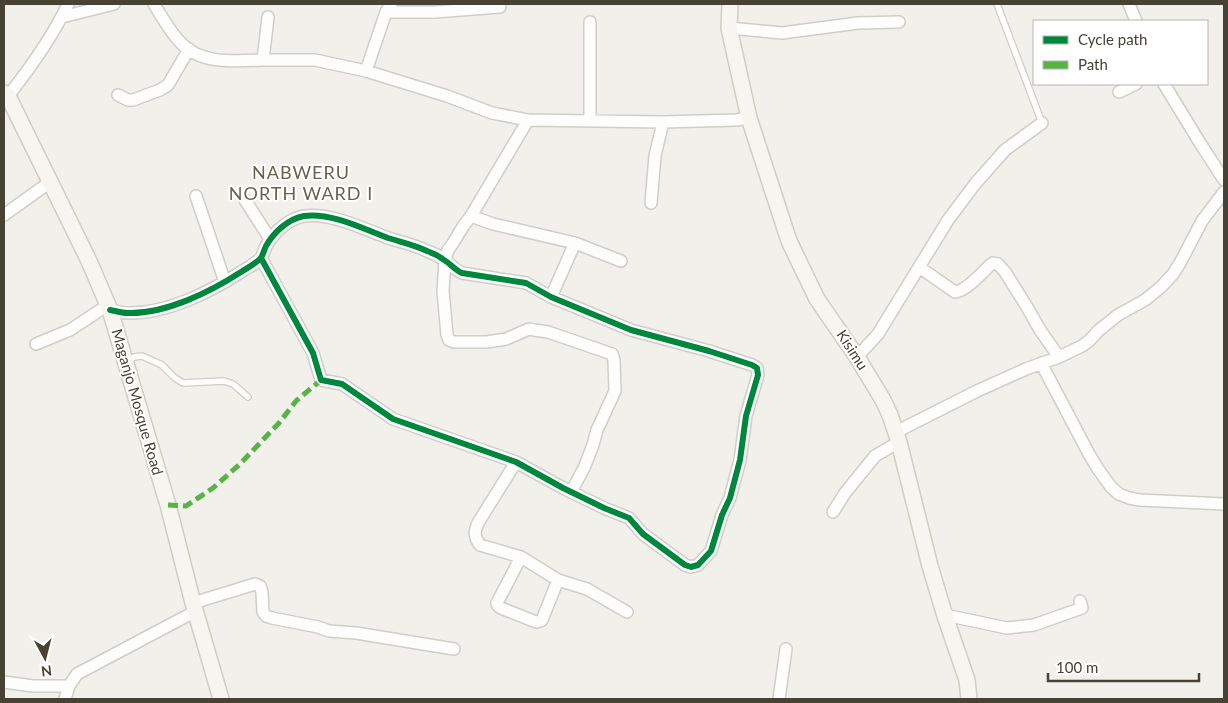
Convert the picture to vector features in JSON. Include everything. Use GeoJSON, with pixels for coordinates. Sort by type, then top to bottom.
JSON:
{"type":"FeatureCollection","features":[{"type":"Feature","properties":{"kind":"street"},"geometry":{"type":"LineString","coordinates":[[6,95],[33,64],[68,4]]}},
{"type":"Feature","properties":{"kind":"street"},"geometry":{"type":"LineString","coordinates":[[62,17],[114,4]]}},
{"type":"Feature","properties":{"kind":"street"},"geometry":{"type":"LineString","coordinates":[[154,4],[181,43],[199,55],[214,60],[315,60],[366,71],[447,96],[492,113],[528,120],[663,122],[749,118]]}},
{"type":"Feature","properties":{"kind":"street","name":"Kisimu"},"geometry":{"type":"LineString","coordinates":[[730,4],[729,28],[749,118],[789,241],[817,299],[857,357],[890,415],[930,566],[967,680],[969,699]]}},
{"type":"Feature","properties":{"kind":"street"},"geometry":{"type":"LineString","coordinates":[[1129,4],[1136,20]]}},
{"type":"Feature","properties":{"kind":"street"},"geometry":{"type":"LineString","coordinates":[[366,71],[388,8],[435,12],[500,7]]}},
{"type":"Feature","properties":{"kind":"street"},"geometry":{"type":"LineString","coordinates":[[263,60],[268,17]]}},
{"type":"Feature","properties":{"kind":"street"},"geometry":{"type":"LineString","coordinates":[[590,22],[590,121]]}},
{"type":"Feature","properties":{"kind":"street"},"geometry":{"type":"LineString","coordinates":[[729,28],[782,33],[858,23],[898,22]]}},
{"type":"Feature","properties":{"kind":"street"},"geometry":{"type":"LineString","coordinates":[[118,94],[128,100],[133,100],[168,85],[188,49]]}},
{"type":"Feature","properties":{"kind":"street"},"geometry":{"type":"LineString","coordinates":[[1119,92],[1134,85]]}},
{"type":"Feature","properties":{"kind":"street"},"geometry":{"type":"LineString","coordinates":[[1165,85],[1224,180]]}},
{"type":"Feature","properties":{"kind":"street","name":"Maganjo Mosque Road"},"geometry":{"type":"LineString","coordinates":[[6,95],[89,261],[109,307],[168,505],[222,699]]}},
{"type":"Feature","properties":{"kind":"street"},"geometry":{"type":"LineString","coordinates":[[528,120],[471,216],[448,250],[445,260],[444,291],[449,340],[454,342],[487,342],[506,339],[529,329],[548,332],[612,354],[614,360],[615,391],[584,468],[571,492]]}},
{"type":"Feature","properties":{"kind":"street"},"geometry":{"type":"LineString","coordinates":[[651,203],[655,156],[663,122]]}},
{"type":"Feature","properties":{"kind":"street"},"geometry":{"type":"LineString","coordinates":[[857,357],[878,334],[948,220],[975,184],[1005,150],[1042,123]]}},
{"type":"Feature","properties":{"kind":"street"},"geometry":{"type":"LineString","coordinates":[[4,215],[50,182]]}},
{"type":"Feature","properties":{"kind":"street"},"geometry":{"type":"LineString","coordinates":[[833,512],[845,493],[875,456],[887,448],[897,437],[977,391],[1082,346],[1118,315],[1145,300],[1173,274],[1202,221],[1224,192]]}},
{"type":"Feature","properties":{"kind":"street"},"geometry":{"type":"LineString","coordinates":[[196,196],[226,282]]}},
{"type":"Feature","properties":{"kind":"street"},"geometry":{"type":"LineString","coordinates":[[245,200],[270,239]]}},
{"type":"Feature","properties":{"kind":"street"},"geometry":{"type":"LineString","coordinates":[[36,344],[70,330],[109,307],[128,313],[154,310],[180,303],[206,292],[226,282],[261,258],[264,248],[270,239],[296,218],[306,216],[329,218],[345,222],[428,251],[445,260],[462,274],[526,283],[551,297],[631,330],[710,351],[757,368],[758,375],[746,416],[740,460],[730,498],[722,515],[711,550],[698,564],[691,567],[685,565],[643,534],[629,518],[571,492],[516,462],[393,418],[342,384],[321,380],[313,353],[261,258]]}},
{"type":"Feature","properties":{"kind":"street"},"geometry":{"type":"LineString","coordinates":[[471,216],[493,224],[575,243],[621,261]]}},
{"type":"Feature","properties":{"kind":"street"},"geometry":{"type":"LineString","coordinates":[[551,297],[575,243]]}},
{"type":"Feature","properties":{"kind":"street"},"geometry":{"type":"LineString","coordinates":[[919,267],[955,292],[959,292],[990,265],[993,263],[998,264],[1059,357]]}},
{"type":"Feature","properties":{"kind":"street"},"geometry":{"type":"LineString","coordinates":[[1041,363],[1089,454],[1111,486],[1119,494],[1140,500],[1224,504]]}},
{"type":"Feature","properties":{"kind":"street"},"geometry":{"type":"LineString","coordinates":[[516,462],[474,532],[480,545],[521,557],[558,580],[587,589],[627,612]]}},
{"type":"Feature","properties":{"kind":"street"},"geometry":{"type":"LineString","coordinates":[[521,557],[496,603],[501,608],[540,622],[558,580]]}},
{"type":"Feature","properties":{"kind":"street"},"geometry":{"type":"LineString","coordinates":[[65,699],[69,686],[78,674],[195,607],[255,584],[260,586],[262,592],[263,612],[266,616],[272,618],[318,627],[329,632],[356,633],[454,649]]}},
{"type":"Feature","properties":{"kind":"street"},"geometry":{"type":"LineString","coordinates":[[945,615],[1007,628],[1034,625],[1082,608],[1080,601]]}},
{"type":"Feature","properties":{"kind":"street"},"geometry":{"type":"LineString","coordinates":[[779,699],[786,649]]}},
{"type":"Feature","properties":{"kind":"street"},"geometry":{"type":"LineString","coordinates":[[4,682],[33,686],[69,686]]}},
{"type":"Feature","properties":{"kind":"lane"},"geometry":{"type":"LineString","coordinates":[[997,4],[1042,123]]}},
{"type":"Feature","properties":{"kind":"lane"},"geometry":{"type":"LineString","coordinates":[[125,362],[134,357],[142,356],[162,365],[174,378],[183,383],[224,381],[233,384],[248,398]]}},
{"type":"Feature","properties":{"kind":"marked path"},"geometry":{"type":"LineString","coordinates":[[168,505],[186,506],[213,488],[240,464],[279,423],[296,401],[321,380]]}},
{"type":"Feature","properties":{"kind":"cycle path"},"geometry":{"type":"LineString","coordinates":[[110,310],[128,313],[157,310],[202,294],[229,280],[258,261],[273,236],[287,223],[304,216],[314,215],[347,222],[418,247],[438,256],[462,273],[526,283],[551,297],[631,330],[709,351],[752,365],[757,368],[758,375],[746,416],[740,460],[730,498],[722,515],[711,551],[698,565],[691,567],[685,565],[643,534],[629,518],[563,488],[516,462],[393,419],[342,384],[321,380],[313,353],[261,258]]}},
{"type":"Feature","properties":{"kind":"district","name":"NABWERU NORTH WARD I"},"geometry":{"type":"Point","coordinates":[301,183]}}]}
